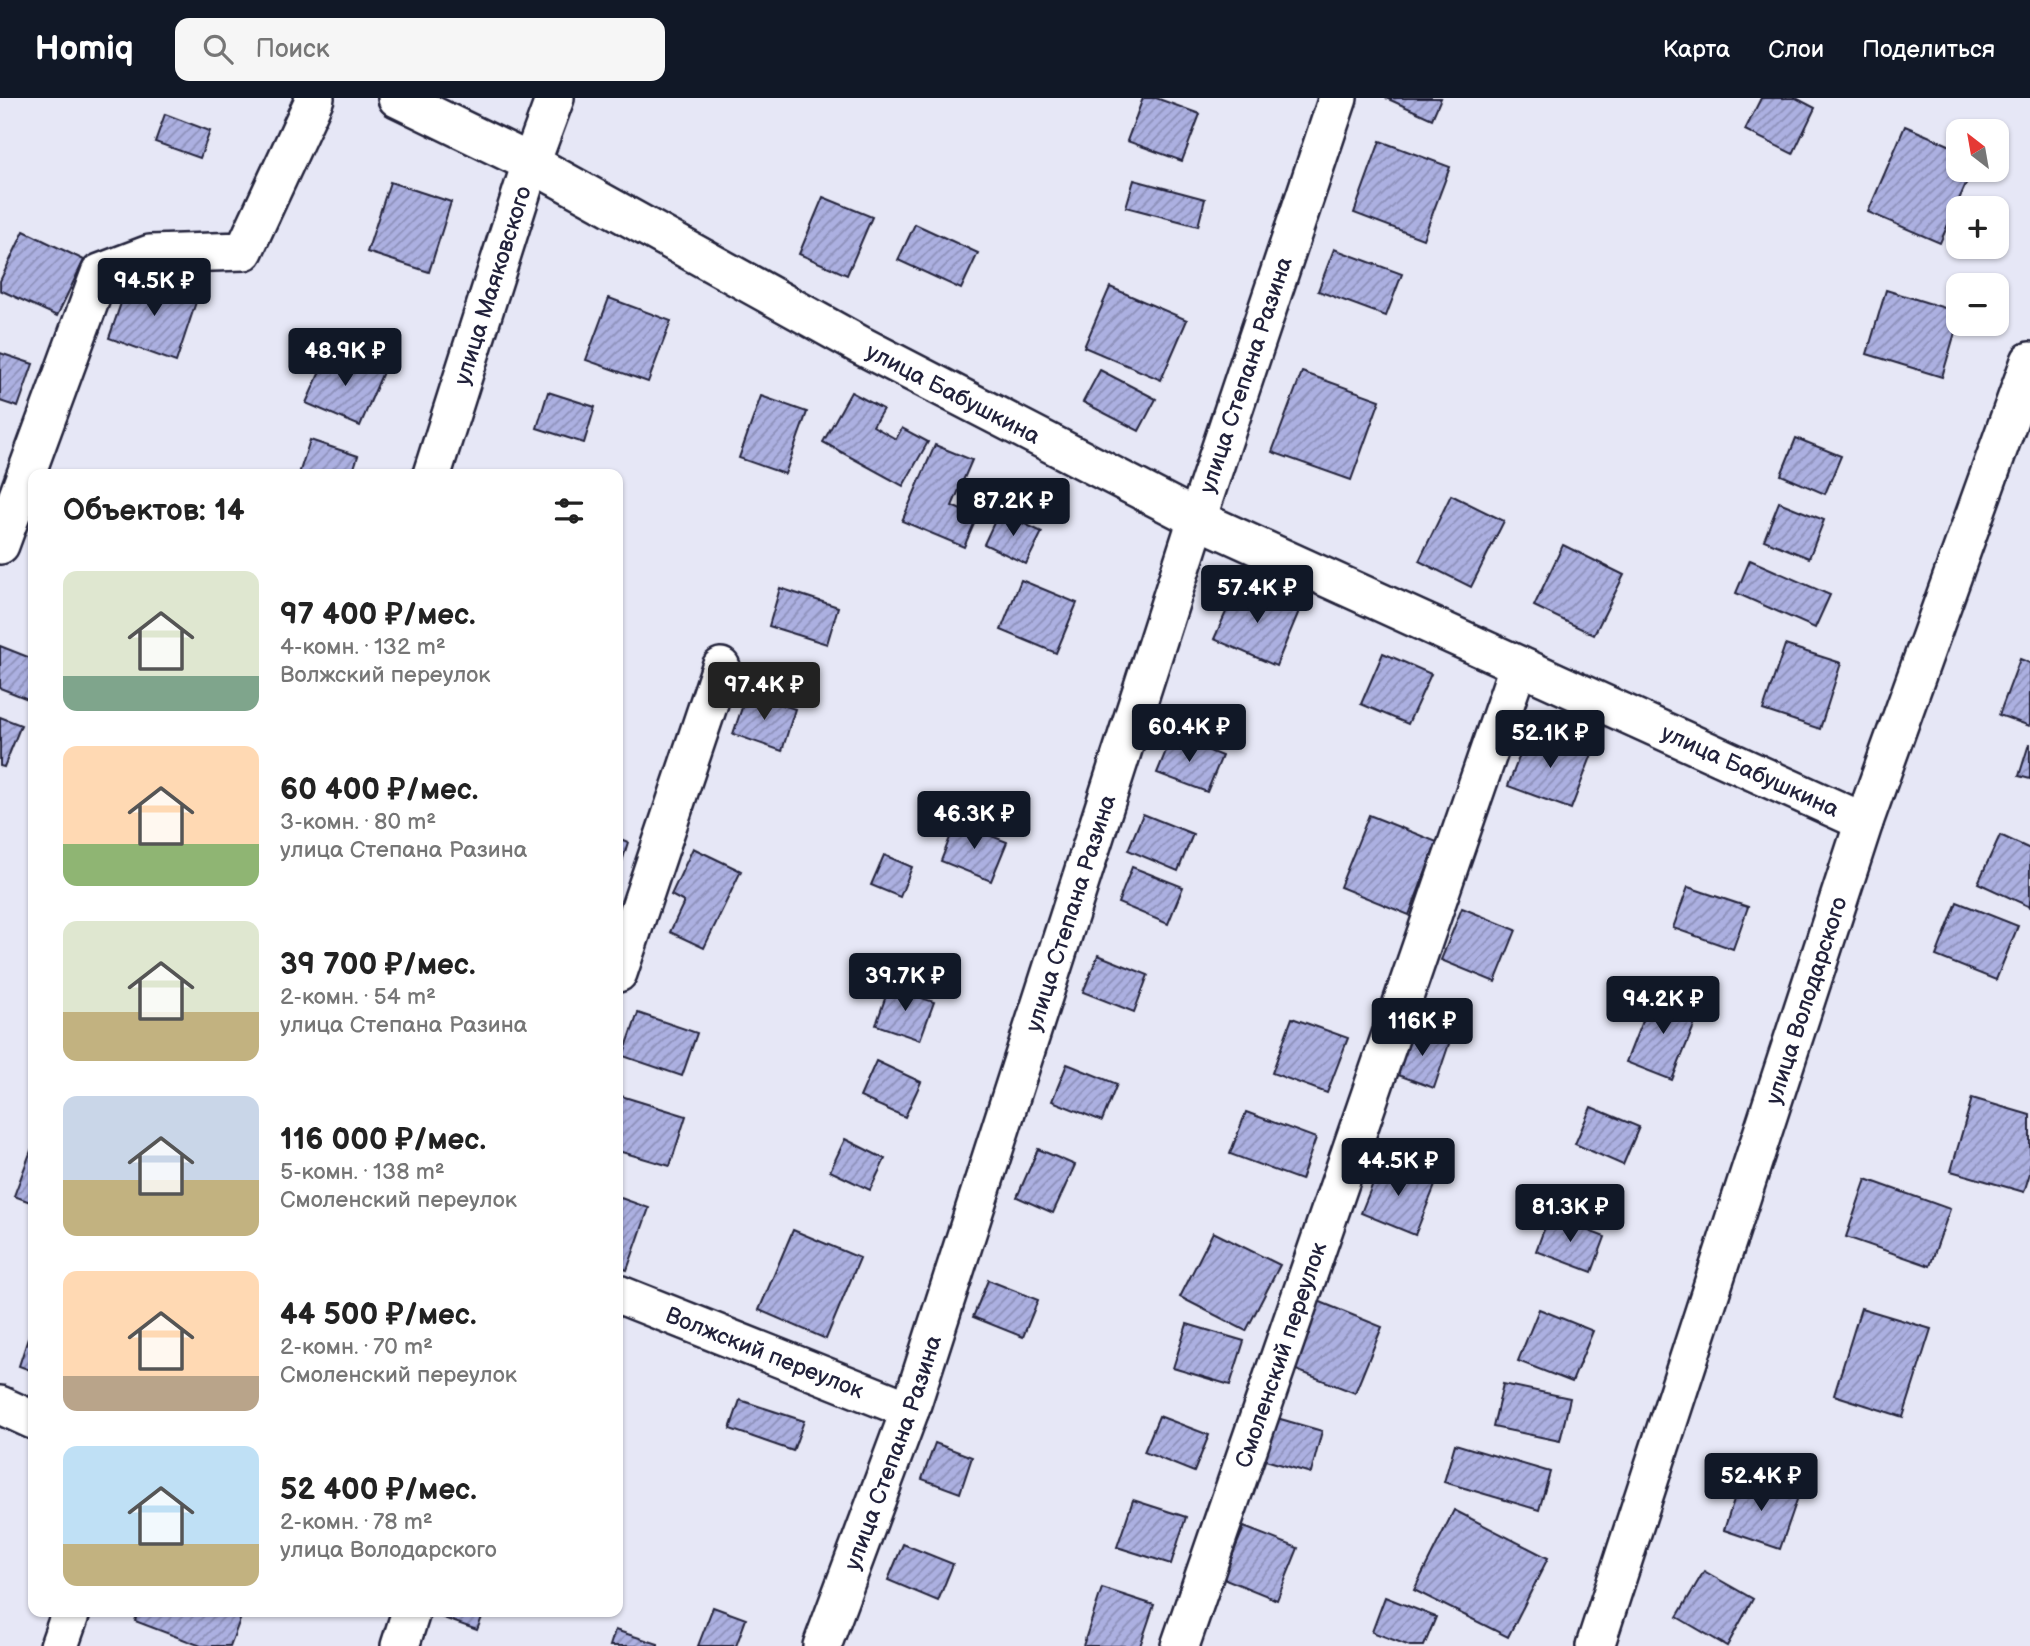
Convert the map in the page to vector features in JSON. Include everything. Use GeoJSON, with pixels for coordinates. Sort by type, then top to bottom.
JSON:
{"type":"FeatureCollection","features":[{"type":"Feature","properties":{"kind":"street"},"geometry":{"type":"LineString","coordinates":[[0,545],[100,273],[150,254],[244,251],[315,98]]}},
{"type":"Feature","properties":{"kind":"street","name":"улица Бабушкина"},"geometry":{"type":"LineString","coordinates":[[397,98],[531,163],[860,345],[1197,519],[1864,822]]}},
{"type":"Feature","properties":{"kind":"street","name":"улица Маяковского"},"geometry":{"type":"LineString","coordinates":[[434,469],[531,163],[555,98]]}},
{"type":"Feature","properties":{"kind":"street","name":"улица Степана Разина"},"geometry":{"type":"LineString","coordinates":[[822,1646],[909,1410],[1197,519],[1338,98]]}},
{"type":"Feature","properties":{"kind":"street","name":"улица Володарского"},"geometry":{"type":"LineString","coordinates":[[1595,1646],[1864,822],[2030,361]]}},
{"type":"Feature","properties":{"kind":"street"},"geometry":{"type":"LineString","coordinates":[[623,958],[721,667]]}},
{"type":"Feature","properties":{"kind":"street","name":"Смоленский переулок"},"geometry":{"type":"LineString","coordinates":[[1180,1646],[1518,667]]}},
{"type":"Feature","properties":{"kind":"street","name":"Волжский переулок"},"geometry":{"type":"LineString","coordinates":[[623,1296],[909,1410]]}},
{"type":"Feature","properties":{"kind":"street"},"geometry":{"type":"LineString","coordinates":[[0,1405],[28,1418]]}},
{"type":"Feature","properties":{"kind":"street"},"geometry":{"type":"LineString","coordinates":[[60,1646],[69,1617]]}},
{"type":"Feature","properties":{"kind":"street"},"geometry":{"type":"LineString","coordinates":[[400,1646],[409,1617]]}},
{"type":"Feature","properties":{"kind":"building"},"geometry":{"type":"Polygon","coordinates":[[[1143,98],[1156,98],[1200,114],[1182,161],[1127,141],[1143,98]]]}},
{"type":"Feature","properties":{"kind":"building"},"geometry":{"type":"Polygon","coordinates":[[[1386,98],[1441,98],[1432,119],[1386,98]]]}},
{"type":"Feature","properties":{"kind":"building"},"geometry":{"type":"Polygon","coordinates":[[[1761,98],[1796,98],[1815,108],[1793,154],[1745,130],[1761,98]]]}},
{"type":"Feature","properties":{"kind":"building"},"geometry":{"type":"Polygon","coordinates":[[[165,114],[210,131],[200,158],[155,142],[165,114]]]}},
{"type":"Feature","properties":{"kind":"building"},"geometry":{"type":"Polygon","coordinates":[[[1905,126],[1946,144],[1946,182],[1967,182],[1961,196],[1946,196],[1946,229],[1940,243],[1868,212],[1905,126]]]}},
{"type":"Feature","properties":{"kind":"building"},"geometry":{"type":"Polygon","coordinates":[[[1380,141],[1450,167],[1423,239],[1354,213],[1380,141]]]}},
{"type":"Feature","properties":{"kind":"building"},"geometry":{"type":"Polygon","coordinates":[[[1134,180],[1205,199],[1198,226],[1126,207],[1134,180]]]}},
{"type":"Feature","properties":{"kind":"building"},"geometry":{"type":"Polygon","coordinates":[[[390,182],[451,202],[429,272],[367,252],[390,182]]]}},
{"type":"Feature","properties":{"kind":"building"},"geometry":{"type":"Polygon","coordinates":[[[823,197],[872,217],[847,275],[799,254],[823,197]]]}},
{"type":"Feature","properties":{"kind":"building"},"geometry":{"type":"Polygon","coordinates":[[[915,224],[978,253],[961,289],[898,260],[915,224]]]}},
{"type":"Feature","properties":{"kind":"building"},"geometry":{"type":"Polygon","coordinates":[[[24,231],[84,260],[57,316],[0,290],[0,281],[24,231]]]}},
{"type":"Feature","properties":{"kind":"building"},"geometry":{"type":"Polygon","coordinates":[[[1334,249],[1402,274],[1386,316],[1318,291],[1334,249]]]}},
{"type":"Feature","properties":{"kind":"building"},"geometry":{"type":"Polygon","coordinates":[[[131,274],[198,296],[176,362],[109,338],[131,274]]]}},
{"type":"Feature","properties":{"kind":"building"},"geometry":{"type":"Polygon","coordinates":[[[1110,287],[1187,320],[1161,380],[1084,347],[1110,287]]]}},
{"type":"Feature","properties":{"kind":"building"},"geometry":{"type":"Polygon","coordinates":[[[1886,290],[1946,308],[1946,336],[1954,336],[1942,377],[1867,354],[1886,290]]]}},
{"type":"Feature","properties":{"kind":"building"},"geometry":{"type":"Polygon","coordinates":[[[609,298],[671,321],[648,382],[586,360],[609,298]]]}},
{"type":"Feature","properties":{"kind":"building"},"geometry":{"type":"Polygon","coordinates":[[[330,349],[383,372],[360,426],[306,403],[330,349]]]}},
{"type":"Feature","properties":{"kind":"building"},"geometry":{"type":"Polygon","coordinates":[[[0,353],[33,364],[18,407],[0,401],[0,353]]]}},
{"type":"Feature","properties":{"kind":"building"},"geometry":{"type":"Polygon","coordinates":[[[1100,370],[1156,399],[1139,431],[1083,402],[1100,370]]]}},
{"type":"Feature","properties":{"kind":"building"},"geometry":{"type":"Polygon","coordinates":[[[1302,372],[1380,400],[1351,480],[1272,452],[1302,372]]]}},
{"type":"Feature","properties":{"kind":"building"},"geometry":{"type":"Polygon","coordinates":[[[548,392],[595,407],[584,443],[537,428],[548,392]]]}},
{"type":"Feature","properties":{"kind":"building"},"geometry":{"type":"Polygon","coordinates":[[[851,392],[883,409],[873,426],[896,439],[902,428],[928,442],[903,486],[823,442],[851,392]]]}},
{"type":"Feature","properties":{"kind":"building"},"geometry":{"type":"Polygon","coordinates":[[[761,396],[807,412],[785,474],[739,458],[761,396]]]}},
{"type":"Feature","properties":{"kind":"building"},"geometry":{"type":"Polygon","coordinates":[[[1796,438],[1841,456],[1825,494],[1781,475],[1796,438]]]}},
{"type":"Feature","properties":{"kind":"building"},"geometry":{"type":"Polygon","coordinates":[[[310,440],[358,456],[354,469],[301,469],[310,440]]]}},
{"type":"Feature","properties":{"kind":"building"},"geometry":{"type":"Polygon","coordinates":[[[935,445],[972,460],[952,506],[977,517],[964,547],[902,521],[935,445]]]}},
{"type":"Feature","properties":{"kind":"building"},"geometry":{"type":"Polygon","coordinates":[[[1451,495],[1504,521],[1471,587],[1419,561],[1451,495]]]}},
{"type":"Feature","properties":{"kind":"building"},"geometry":{"type":"Polygon","coordinates":[[[1779,502],[1824,520],[1809,558],[1764,540],[1779,502]]]}},
{"type":"Feature","properties":{"kind":"building"},"geometry":{"type":"Polygon","coordinates":[[[999,512],[1042,532],[1026,564],[984,544],[999,512]]]}},
{"type":"Feature","properties":{"kind":"building"},"geometry":{"type":"Polygon","coordinates":[[[1563,545],[1624,575],[1594,635],[1534,606],[1563,545]]]}},
{"type":"Feature","properties":{"kind":"building"},"geometry":{"type":"Polygon","coordinates":[[[1750,560],[1830,595],[1815,628],[1736,593],[1750,560]]]}},
{"type":"Feature","properties":{"kind":"building"},"geometry":{"type":"Polygon","coordinates":[[[1021,580],[1077,603],[1056,653],[1001,630],[1021,580]]]}},
{"type":"Feature","properties":{"kind":"building"},"geometry":{"type":"Polygon","coordinates":[[[1238,585],[1299,611],[1276,666],[1214,639],[1238,585]]]}},
{"type":"Feature","properties":{"kind":"building"},"geometry":{"type":"Polygon","coordinates":[[[780,588],[838,607],[827,644],[769,626],[780,588]]]}},
{"type":"Feature","properties":{"kind":"building"},"geometry":{"type":"Polygon","coordinates":[[[1785,645],[1841,663],[1820,729],[1763,710],[1785,645]]]}},
{"type":"Feature","properties":{"kind":"building"},"geometry":{"type":"Polygon","coordinates":[[[0,646],[28,657],[28,699],[0,688],[0,646]]]}},
{"type":"Feature","properties":{"kind":"building"},"geometry":{"type":"Polygon","coordinates":[[[1383,653],[1431,674],[1408,724],[1361,704],[1383,653]]]}},
{"type":"Feature","properties":{"kind":"building"},"geometry":{"type":"Polygon","coordinates":[[[2020,659],[2030,663],[2030,726],[1999,715],[2020,659]]]}},
{"type":"Feature","properties":{"kind":"building"},"geometry":{"type":"Polygon","coordinates":[[[747,693],[795,709],[782,751],[733,734],[747,693]]]}},
{"type":"Feature","properties":{"kind":"building"},"geometry":{"type":"Polygon","coordinates":[[[0,717],[21,725],[4,767],[0,766],[0,717]]]}},
{"type":"Feature","properties":{"kind":"building"},"geometry":{"type":"Polygon","coordinates":[[[1529,731],[1592,754],[1571,809],[1508,786],[1529,731]]]}},
{"type":"Feature","properties":{"kind":"building"},"geometry":{"type":"Polygon","coordinates":[[[1172,736],[1222,756],[1207,792],[1157,773],[1172,736]]]}},
{"type":"Feature","properties":{"kind":"building"},"geometry":{"type":"Polygon","coordinates":[[[2030,744],[2030,779],[2019,776],[2030,744]]]}},
{"type":"Feature","properties":{"kind":"building"},"geometry":{"type":"Polygon","coordinates":[[[1143,814],[1193,834],[1178,871],[1128,850],[1143,814]]]}},
{"type":"Feature","properties":{"kind":"building"},"geometry":{"type":"Polygon","coordinates":[[[1369,815],[1437,842],[1409,915],[1340,887],[1369,815]]]}},
{"type":"Feature","properties":{"kind":"building"},"geometry":{"type":"Polygon","coordinates":[[[956,822],[1007,842],[991,881],[941,861],[956,822]]]}},
{"type":"Feature","properties":{"kind":"building"},"geometry":{"type":"Polygon","coordinates":[[[2000,835],[2030,849],[2030,907],[1978,883],[2000,835]]]}},
{"type":"Feature","properties":{"kind":"building"},"geometry":{"type":"Polygon","coordinates":[[[623,840],[628,842],[623,858],[623,840]]]}},
{"type":"Feature","properties":{"kind":"building"},"geometry":{"type":"Polygon","coordinates":[[[693,848],[741,871],[704,948],[670,932],[684,902],[671,895],[693,848]]]}},
{"type":"Feature","properties":{"kind":"building"},"geometry":{"type":"Polygon","coordinates":[[[884,855],[912,867],[900,897],[871,885],[884,855]]]}},
{"type":"Feature","properties":{"kind":"building"},"geometry":{"type":"Polygon","coordinates":[[[1132,867],[1183,887],[1168,924],[1118,903],[1132,867]]]}},
{"type":"Feature","properties":{"kind":"building"},"geometry":{"type":"Polygon","coordinates":[[[1688,887],[1748,907],[1733,949],[1673,928],[1688,887]]]}},
{"type":"Feature","properties":{"kind":"building"},"geometry":{"type":"Polygon","coordinates":[[[1957,902],[2018,926],[1996,980],[1936,956],[1957,902]]]}},
{"type":"Feature","properties":{"kind":"building"},"geometry":{"type":"Polygon","coordinates":[[[1462,908],[1516,930],[1495,982],[1441,960],[1462,908]]]}},
{"type":"Feature","properties":{"kind":"building"},"geometry":{"type":"Polygon","coordinates":[[[1098,955],[1148,975],[1134,1012],[1083,992],[1098,955]]]}},
{"type":"Feature","properties":{"kind":"building"},"geometry":{"type":"Polygon","coordinates":[[[889,987],[934,1002],[920,1040],[876,1025],[889,987]]]}},
{"type":"Feature","properties":{"kind":"building"},"geometry":{"type":"Polygon","coordinates":[[[1653,993],[1700,1011],[1672,1080],[1626,1062],[1653,993]]]}},
{"type":"Feature","properties":{"kind":"building"},"geometry":{"type":"Polygon","coordinates":[[[638,1013],[697,1033],[682,1076],[623,1056],[638,1013]]]}},
{"type":"Feature","properties":{"kind":"building"},"geometry":{"type":"Polygon","coordinates":[[[1292,1018],[1348,1038],[1327,1093],[1272,1073],[1292,1018]]]}},
{"type":"Feature","properties":{"kind":"building"},"geometry":{"type":"Polygon","coordinates":[[[1410,1028],[1450,1041],[1434,1088],[1395,1074],[1410,1028]]]}},
{"type":"Feature","properties":{"kind":"building"},"geometry":{"type":"Polygon","coordinates":[[[876,1061],[921,1082],[905,1117],[860,1097],[876,1061]]]}},
{"type":"Feature","properties":{"kind":"building"},"geometry":{"type":"Polygon","coordinates":[[[1067,1064],[1117,1084],[1102,1121],[1052,1101],[1067,1064]]]}},
{"type":"Feature","properties":{"kind":"building"},"geometry":{"type":"Polygon","coordinates":[[[623,1097],[686,1116],[670,1166],[623,1152],[623,1097]]]}},
{"type":"Feature","properties":{"kind":"building"},"geometry":{"type":"Polygon","coordinates":[[[1972,1098],[2030,1115],[2030,1173],[2024,1192],[1951,1171],[1972,1098]]]}},
{"type":"Feature","properties":{"kind":"building"},"geometry":{"type":"Polygon","coordinates":[[[1591,1107],[1639,1127],[1623,1165],[1575,1144],[1591,1107]]]}},
{"type":"Feature","properties":{"kind":"building"},"geometry":{"type":"Polygon","coordinates":[[[1246,1112],[1316,1138],[1301,1180],[1230,1154],[1246,1112]]]}},
{"type":"Feature","properties":{"kind":"building"},"geometry":{"type":"Polygon","coordinates":[[[845,1139],[885,1159],[870,1190],[830,1171],[845,1139]]]}},
{"type":"Feature","properties":{"kind":"building"},"geometry":{"type":"Polygon","coordinates":[[[1038,1149],[1075,1165],[1053,1213],[1017,1197],[1038,1149]]]}},
{"type":"Feature","properties":{"kind":"building"},"geometry":{"type":"Polygon","coordinates":[[[28,1159],[28,1201],[14,1196],[28,1159]]]}},
{"type":"Feature","properties":{"kind":"building"},"geometry":{"type":"Polygon","coordinates":[[[1382,1161],[1436,1183],[1415,1235],[1361,1213],[1382,1161]]]}},
{"type":"Feature","properties":{"kind":"building"},"geometry":{"type":"Polygon","coordinates":[[[1866,1179],[1950,1209],[1930,1266],[1846,1237],[1866,1179]]]}},
{"type":"Feature","properties":{"kind":"building"},"geometry":{"type":"Polygon","coordinates":[[[623,1199],[649,1208],[627,1270],[623,1269],[623,1199]]]}},
{"type":"Feature","properties":{"kind":"building"},"geometry":{"type":"Polygon","coordinates":[[[1549,1216],[1605,1237],[1592,1272],[1536,1251],[1549,1216]]]}},
{"type":"Feature","properties":{"kind":"building"},"geometry":{"type":"Polygon","coordinates":[[[793,1230],[860,1258],[826,1339],[759,1310],[793,1230]]]}},
{"type":"Feature","properties":{"kind":"building"},"geometry":{"type":"Polygon","coordinates":[[[1213,1232],[1280,1265],[1246,1331],[1180,1297],[1213,1232]]]}},
{"type":"Feature","properties":{"kind":"building"},"geometry":{"type":"Polygon","coordinates":[[[988,1280],[1038,1300],[1023,1337],[973,1317],[988,1280]]]}},
{"type":"Feature","properties":{"kind":"building"},"geometry":{"type":"Polygon","coordinates":[[[1318,1301],[1382,1327],[1355,1393],[1291,1368],[1318,1301]]]}},
{"type":"Feature","properties":{"kind":"building"},"geometry":{"type":"Polygon","coordinates":[[[1861,1308],[1931,1329],[1903,1417],[1834,1395],[1861,1308]]]}},
{"type":"Feature","properties":{"kind":"building"},"geometry":{"type":"Polygon","coordinates":[[[1539,1309],[1593,1331],[1572,1382],[1518,1361],[1539,1309]]]}},
{"type":"Feature","properties":{"kind":"building"},"geometry":{"type":"Polygon","coordinates":[[[1187,1324],[1244,1341],[1230,1385],[1173,1368],[1187,1324]]]}},
{"type":"Feature","properties":{"kind":"building"},"geometry":{"type":"Polygon","coordinates":[[[28,1338],[28,1369],[19,1366],[28,1338]]]}},
{"type":"Feature","properties":{"kind":"building"},"geometry":{"type":"Polygon","coordinates":[[[1503,1384],[1570,1398],[1560,1441],[1493,1427],[1503,1384]]]}},
{"type":"Feature","properties":{"kind":"building"},"geometry":{"type":"Polygon","coordinates":[[[740,1400],[804,1421],[793,1451],[730,1429],[740,1400]]]}},
{"type":"Feature","properties":{"kind":"building"},"geometry":{"type":"Polygon","coordinates":[[[1159,1416],[1209,1435],[1194,1472],[1144,1452],[1159,1416]]]}},
{"type":"Feature","properties":{"kind":"building"},"geometry":{"type":"Polygon","coordinates":[[[1277,1418],[1322,1431],[1311,1473],[1265,1460],[1277,1418]]]}},
{"type":"Feature","properties":{"kind":"building"},"geometry":{"type":"Polygon","coordinates":[[[935,1443],[972,1457],[960,1493],[922,1479],[935,1443]]]}},
{"type":"Feature","properties":{"kind":"building"},"geometry":{"type":"Polygon","coordinates":[[[1455,1444],[1550,1472],[1539,1510],[1444,1482],[1455,1444]]]}},
{"type":"Feature","properties":{"kind":"building"},"geometry":{"type":"Polygon","coordinates":[[[1741,1478],[1798,1497],[1780,1549],[1724,1530],[1741,1478]]]}},
{"type":"Feature","properties":{"kind":"building"},"geometry":{"type":"Polygon","coordinates":[[[1133,1500],[1186,1517],[1171,1564],[1117,1547],[1133,1500]]]}},
{"type":"Feature","properties":{"kind":"building"},"geometry":{"type":"Polygon","coordinates":[[[1454,1510],[1548,1558],[1508,1637],[1414,1590],[1454,1510]]]}},
{"type":"Feature","properties":{"kind":"building"},"geometry":{"type":"Polygon","coordinates":[[[1244,1527],[1298,1548],[1277,1600],[1223,1578],[1244,1527]]]}},
{"type":"Feature","properties":{"kind":"building"},"geometry":{"type":"Polygon","coordinates":[[[903,1544],[953,1564],[938,1601],[888,1580],[903,1544]]]}},
{"type":"Feature","properties":{"kind":"building"},"geometry":{"type":"Polygon","coordinates":[[[1704,1571],[1753,1599],[1727,1646],[1677,1617],[1704,1571]]]}},
{"type":"Feature","properties":{"kind":"building"},"geometry":{"type":"Polygon","coordinates":[[[1102,1588],[1154,1605],[1140,1646],[1083,1646],[1102,1588]]]}},
{"type":"Feature","properties":{"kind":"building"},"geometry":{"type":"Polygon","coordinates":[[[1385,1597],[1436,1617],[1424,1646],[1410,1646],[1372,1632],[1385,1597]]]}},
{"type":"Feature","properties":{"kind":"building"},"geometry":{"type":"Polygon","coordinates":[[[713,1607],[746,1619],[736,1646],[698,1646],[713,1607]]]}},
{"type":"Feature","properties":{"kind":"building"},"geometry":{"type":"Polygon","coordinates":[[[136,1617],[241,1617],[230,1646],[201,1646],[135,1621],[136,1617]]]}},
{"type":"Feature","properties":{"kind":"building"},"geometry":{"type":"Polygon","coordinates":[[[441,1617],[482,1617],[477,1630],[441,1617]]]}},
{"type":"Feature","properties":{"kind":"building"},"geometry":{"type":"Polygon","coordinates":[[[615,1630],[658,1644],[658,1646],[610,1646],[615,1630]]]}}]}
